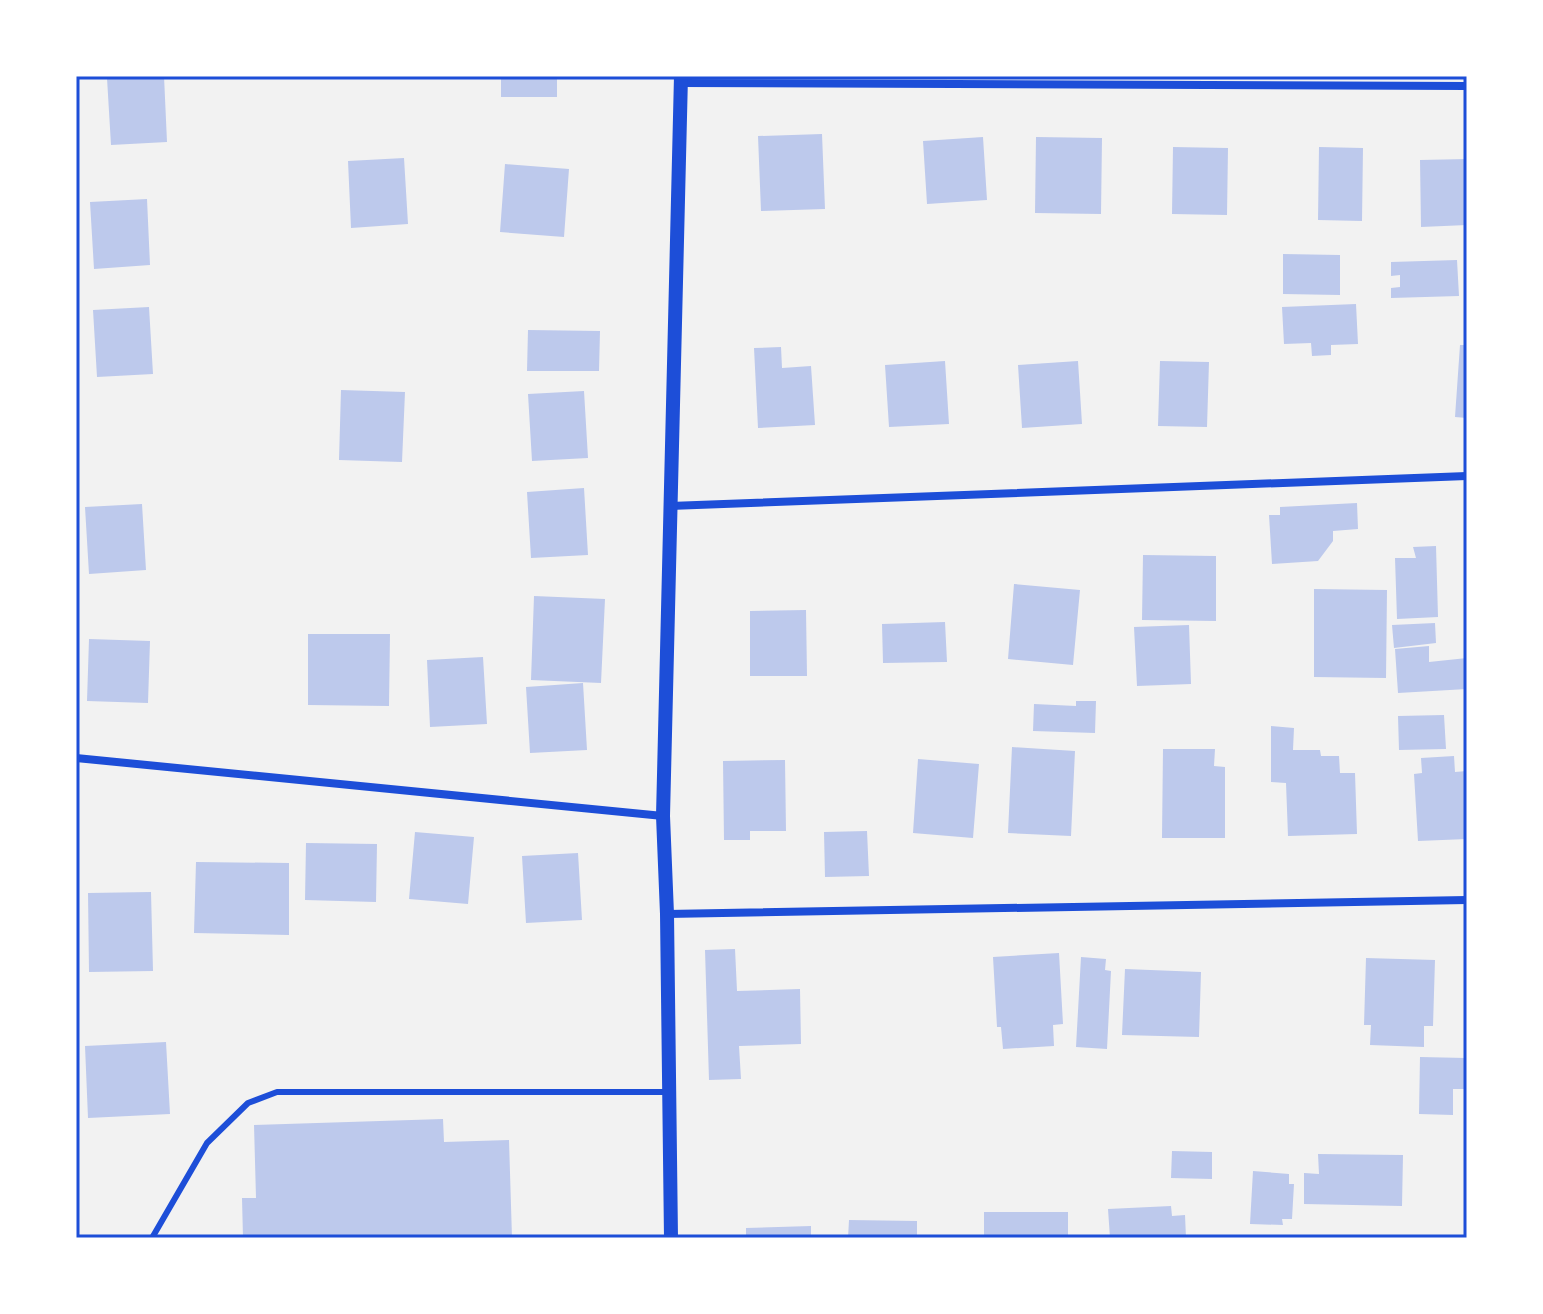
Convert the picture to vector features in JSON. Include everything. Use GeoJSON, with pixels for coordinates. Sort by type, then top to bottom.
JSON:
{"type":"FeatureCollection","features":[{"type":"Feature","properties":{"kind":"street"},"geometry":{"type":"LineString","coordinates":[[671,1238],[663,816],[680,79],[1467,86]]}},
{"type":"Feature","properties":{"kind":"street"},"geometry":{"type":"LineString","coordinates":[[670,506],[1467,476]]}},
{"type":"Feature","properties":{"kind":"street"},"geometry":{"type":"LineString","coordinates":[[76,758],[663,816]]}},
{"type":"Feature","properties":{"kind":"street"},"geometry":{"type":"LineString","coordinates":[[667,914],[1467,900]]}},
{"type":"Feature","properties":{"kind":"lane"},"geometry":{"type":"LineString","coordinates":[[152,1238],[207,1143],[248,1103],[277,1092],[670,1092]]}},
{"type":"Feature","properties":{"kind":"building"},"geometry":{"type":"Polygon","coordinates":[[[164,76],[167,142],[111,145],[107,78],[164,76]]]}},
{"type":"Feature","properties":{"kind":"building"},"geometry":{"type":"Polygon","coordinates":[[[501,76],[557,76],[557,97],[501,97],[501,76]]]}},
{"type":"Feature","properties":{"kind":"building"},"geometry":{"type":"Polygon","coordinates":[[[822,134],[825,209],[761,211],[758,136],[822,134]]]}},
{"type":"Feature","properties":{"kind":"building"},"geometry":{"type":"Polygon","coordinates":[[[983,137],[987,200],[927,204],[923,141],[983,137]]]}},
{"type":"Feature","properties":{"kind":"building"},"geometry":{"type":"Polygon","coordinates":[[[1036,137],[1102,138],[1101,214],[1035,213],[1036,137]]]}},
{"type":"Feature","properties":{"kind":"building"},"geometry":{"type":"Polygon","coordinates":[[[1173,147],[1228,148],[1227,215],[1172,214],[1173,147]]]}},
{"type":"Feature","properties":{"kind":"building"},"geometry":{"type":"Polygon","coordinates":[[[1319,147],[1363,148],[1362,221],[1318,220],[1319,147]]]}},
{"type":"Feature","properties":{"kind":"building"},"geometry":{"type":"Polygon","coordinates":[[[404,158],[408,224],[351,228],[348,161],[404,158]]]}},
{"type":"Feature","properties":{"kind":"building"},"geometry":{"type":"Polygon","coordinates":[[[1467,159],[1467,225],[1421,227],[1420,160],[1467,159]]]}},
{"type":"Feature","properties":{"kind":"building"},"geometry":{"type":"Polygon","coordinates":[[[505,164],[569,169],[564,237],[500,232],[505,164]]]}},
{"type":"Feature","properties":{"kind":"building"},"geometry":{"type":"Polygon","coordinates":[[[147,199],[150,265],[94,269],[90,202],[147,199]]]}},
{"type":"Feature","properties":{"kind":"building"},"geometry":{"type":"Polygon","coordinates":[[[1283,254],[1340,255],[1340,295],[1283,294],[1283,254]]]}},
{"type":"Feature","properties":{"kind":"building"},"geometry":{"type":"Polygon","coordinates":[[[1457,260],[1459,296],[1391,298],[1391,288],[1400,287],[1400,275],[1391,276],[1391,262],[1457,260]]]}},
{"type":"Feature","properties":{"kind":"building"},"geometry":{"type":"Polygon","coordinates":[[[1356,304],[1358,344],[1331,345],[1331,355],[1312,356],[1311,343],[1284,344],[1282,307],[1356,304]]]}},
{"type":"Feature","properties":{"kind":"building"},"geometry":{"type":"Polygon","coordinates":[[[149,307],[153,374],[97,377],[93,310],[149,307]]]}},
{"type":"Feature","properties":{"kind":"building"},"geometry":{"type":"Polygon","coordinates":[[[528,330],[600,331],[599,371],[527,371],[528,330]]]}},
{"type":"Feature","properties":{"kind":"building"},"geometry":{"type":"Polygon","coordinates":[[[1460,345],[1467,345],[1467,418],[1455,417],[1460,345]]]}},
{"type":"Feature","properties":{"kind":"building"},"geometry":{"type":"Polygon","coordinates":[[[781,347],[782,368],[811,366],[815,425],[758,428],[754,348],[781,347]]]}},
{"type":"Feature","properties":{"kind":"building"},"geometry":{"type":"Polygon","coordinates":[[[945,361],[949,424],[889,427],[885,365],[945,361]]]}},
{"type":"Feature","properties":{"kind":"building"},"geometry":{"type":"Polygon","coordinates":[[[1078,361],[1082,424],[1022,428],[1018,365],[1078,361]]]}},
{"type":"Feature","properties":{"kind":"building"},"geometry":{"type":"Polygon","coordinates":[[[1160,361],[1209,362],[1207,427],[1158,426],[1160,361]]]}},
{"type":"Feature","properties":{"kind":"building"},"geometry":{"type":"Polygon","coordinates":[[[341,390],[405,392],[402,462],[339,460],[341,390]]]}},
{"type":"Feature","properties":{"kind":"building"},"geometry":{"type":"Polygon","coordinates":[[[584,391],[588,458],[532,461],[528,394],[584,391]]]}},
{"type":"Feature","properties":{"kind":"building"},"geometry":{"type":"Polygon","coordinates":[[[584,488],[588,555],[531,558],[527,492],[584,488]]]}},
{"type":"Feature","properties":{"kind":"building"},"geometry":{"type":"Polygon","coordinates":[[[1357,503],[1358,529],[1333,531],[1333,541],[1318,561],[1272,564],[1269,515],[1280,515],[1280,507],[1357,503]]]}},
{"type":"Feature","properties":{"kind":"building"},"geometry":{"type":"Polygon","coordinates":[[[142,504],[146,570],[89,574],[85,507],[142,504]]]}},
{"type":"Feature","properties":{"kind":"building"},"geometry":{"type":"Polygon","coordinates":[[[1436,546],[1438,617],[1397,619],[1395,558],[1416,558],[1413,547],[1436,546]]]}},
{"type":"Feature","properties":{"kind":"building"},"geometry":{"type":"Polygon","coordinates":[[[1143,555],[1216,556],[1216,621],[1142,620],[1143,555]]]}},
{"type":"Feature","properties":{"kind":"building"},"geometry":{"type":"Polygon","coordinates":[[[1014,584],[1080,590],[1073,665],[1008,659],[1014,584]]]}},
{"type":"Feature","properties":{"kind":"building"},"geometry":{"type":"Polygon","coordinates":[[[1314,589],[1387,590],[1386,678],[1314,677],[1314,589]]]}},
{"type":"Feature","properties":{"kind":"building"},"geometry":{"type":"Polygon","coordinates":[[[534,596],[605,599],[601,683],[531,680],[534,596]]]}},
{"type":"Feature","properties":{"kind":"building"},"geometry":{"type":"Polygon","coordinates":[[[806,610],[807,676],[750,676],[750,611],[806,610]]]}},
{"type":"Feature","properties":{"kind":"building"},"geometry":{"type":"Polygon","coordinates":[[[945,622],[947,662],[883,663],[882,624],[945,622]]]}},
{"type":"Feature","properties":{"kind":"building"},"geometry":{"type":"Polygon","coordinates":[[[1435,623],[1436,643],[1394,648],[1392,625],[1435,623]]]}},
{"type":"Feature","properties":{"kind":"building"},"geometry":{"type":"Polygon","coordinates":[[[1189,625],[1191,684],[1137,686],[1134,627],[1189,625]]]}},
{"type":"Feature","properties":{"kind":"building"},"geometry":{"type":"Polygon","coordinates":[[[308,634],[390,634],[389,706],[308,705],[308,634]]]}},
{"type":"Feature","properties":{"kind":"building"},"geometry":{"type":"Polygon","coordinates":[[[89,639],[150,641],[148,703],[87,701],[89,639]]]}},
{"type":"Feature","properties":{"kind":"building"},"geometry":{"type":"Polygon","coordinates":[[[1429,646],[1429,662],[1467,658],[1467,689],[1398,693],[1395,649],[1429,646]]]}},
{"type":"Feature","properties":{"kind":"building"},"geometry":{"type":"Polygon","coordinates":[[[483,657],[487,724],[430,727],[427,660],[483,657]]]}},
{"type":"Feature","properties":{"kind":"building"},"geometry":{"type":"Polygon","coordinates":[[[583,683],[587,750],[530,753],[526,687],[583,683]]]}},
{"type":"Feature","properties":{"kind":"building"},"geometry":{"type":"Polygon","coordinates":[[[1076,701],[1096,701],[1095,733],[1033,731],[1034,704],[1076,706],[1076,701]]]}},
{"type":"Feature","properties":{"kind":"building"},"geometry":{"type":"Polygon","coordinates":[[[1444,715],[1446,749],[1399,750],[1398,716],[1444,715]]]}},
{"type":"Feature","properties":{"kind":"building"},"geometry":{"type":"Polygon","coordinates":[[[1271,726],[1294,728],[1293,750],[1320,750],[1321,756],[1339,756],[1340,773],[1355,773],[1357,834],[1288,836],[1286,783],[1271,782],[1271,726]]]}},
{"type":"Feature","properties":{"kind":"building"},"geometry":{"type":"Polygon","coordinates":[[[1012,747],[1075,751],[1071,836],[1008,833],[1012,747]]]}},
{"type":"Feature","properties":{"kind":"building"},"geometry":{"type":"Polygon","coordinates":[[[1163,749],[1215,749],[1214,766],[1225,767],[1225,838],[1162,838],[1163,749]]]}},
{"type":"Feature","properties":{"kind":"building"},"geometry":{"type":"Polygon","coordinates":[[[1454,756],[1455,772],[1467,771],[1467,839],[1418,841],[1414,774],[1422,773],[1421,758],[1454,756]]]}},
{"type":"Feature","properties":{"kind":"building"},"geometry":{"type":"Polygon","coordinates":[[[918,759],[979,764],[973,838],[913,833],[918,759]]]}},
{"type":"Feature","properties":{"kind":"building"},"geometry":{"type":"Polygon","coordinates":[[[785,760],[786,831],[750,831],[750,840],[724,840],[723,761],[785,760]]]}},
{"type":"Feature","properties":{"kind":"building"},"geometry":{"type":"Polygon","coordinates":[[[867,831],[869,876],[825,877],[824,832],[867,831]]]}},
{"type":"Feature","properties":{"kind":"building"},"geometry":{"type":"Polygon","coordinates":[[[415,832],[474,837],[468,904],[409,899],[415,832]]]}},
{"type":"Feature","properties":{"kind":"building"},"geometry":{"type":"Polygon","coordinates":[[[306,843],[377,844],[376,902],[305,900],[306,843]]]}},
{"type":"Feature","properties":{"kind":"building"},"geometry":{"type":"Polygon","coordinates":[[[578,853],[582,920],[526,923],[522,856],[578,853]]]}},
{"type":"Feature","properties":{"kind":"building"},"geometry":{"type":"Polygon","coordinates":[[[196,862],[289,863],[289,935],[194,933],[196,862]]]}},
{"type":"Feature","properties":{"kind":"building"},"geometry":{"type":"Polygon","coordinates":[[[151,892],[153,971],[89,972],[88,893],[151,892]]]}},
{"type":"Feature","properties":{"kind":"building"},"geometry":{"type":"Polygon","coordinates":[[[735,949],[737,991],[800,989],[801,1044],[739,1046],[741,1079],[709,1080],[705,950],[735,949]]]}},
{"type":"Feature","properties":{"kind":"building"},"geometry":{"type":"Polygon","coordinates":[[[1059,953],[1063,1024],[1053,1025],[1054,1046],[1003,1049],[1001,1027],[997,1027],[993,957],[1059,953]]]}},
{"type":"Feature","properties":{"kind":"building"},"geometry":{"type":"Polygon","coordinates":[[[1081,957],[1106,959],[1105,970],[1111,971],[1107,1049],[1076,1047],[1081,957]]]}},
{"type":"Feature","properties":{"kind":"building"},"geometry":{"type":"Polygon","coordinates":[[[1366,958],[1435,960],[1433,1026],[1424,1026],[1424,1047],[1370,1045],[1371,1025],[1364,1025],[1366,958]]]}},
{"type":"Feature","properties":{"kind":"building"},"geometry":{"type":"Polygon","coordinates":[[[1125,969],[1201,972],[1199,1037],[1122,1035],[1125,969]]]}},
{"type":"Feature","properties":{"kind":"building"},"geometry":{"type":"Polygon","coordinates":[[[166,1042],[170,1114],[88,1118],[85,1046],[166,1042]]]}},
{"type":"Feature","properties":{"kind":"building"},"geometry":{"type":"Polygon","coordinates":[[[1420,1057],[1466,1058],[1465,1089],[1453,1089],[1453,1115],[1419,1114],[1420,1057]]]}},
{"type":"Feature","properties":{"kind":"building"},"geometry":{"type":"Polygon","coordinates":[[[443,1119],[444,1142],[509,1140],[512,1238],[243,1238],[242,1198],[256,1198],[254,1125],[443,1119]]]}},
{"type":"Feature","properties":{"kind":"building"},"geometry":{"type":"Polygon","coordinates":[[[1172,1151],[1212,1152],[1212,1179],[1171,1178],[1172,1151]]]}},
{"type":"Feature","properties":{"kind":"building"},"geometry":{"type":"Polygon","coordinates":[[[1318,1154],[1403,1155],[1402,1206],[1304,1204],[1304,1173],[1319,1174],[1318,1154]]]}},
{"type":"Feature","properties":{"kind":"building"},"geometry":{"type":"Polygon","coordinates":[[[1253,1171],[1289,1174],[1289,1184],[1294,1184],[1292,1219],[1282,1219],[1283,1225],[1250,1224],[1253,1171]]]}},
{"type":"Feature","properties":{"kind":"building"},"geometry":{"type":"Polygon","coordinates":[[[1171,1206],[1172,1216],[1185,1215],[1186,1238],[1110,1238],[1108,1209],[1171,1206]]]}},
{"type":"Feature","properties":{"kind":"building"},"geometry":{"type":"Polygon","coordinates":[[[984,1212],[1068,1212],[1068,1238],[984,1238],[984,1212]]]}},
{"type":"Feature","properties":{"kind":"building"},"geometry":{"type":"Polygon","coordinates":[[[849,1220],[917,1221],[917,1238],[848,1238],[849,1220]]]}},
{"type":"Feature","properties":{"kind":"building"},"geometry":{"type":"Polygon","coordinates":[[[811,1226],[811,1238],[746,1238],[746,1228],[811,1226]]]}}]}
